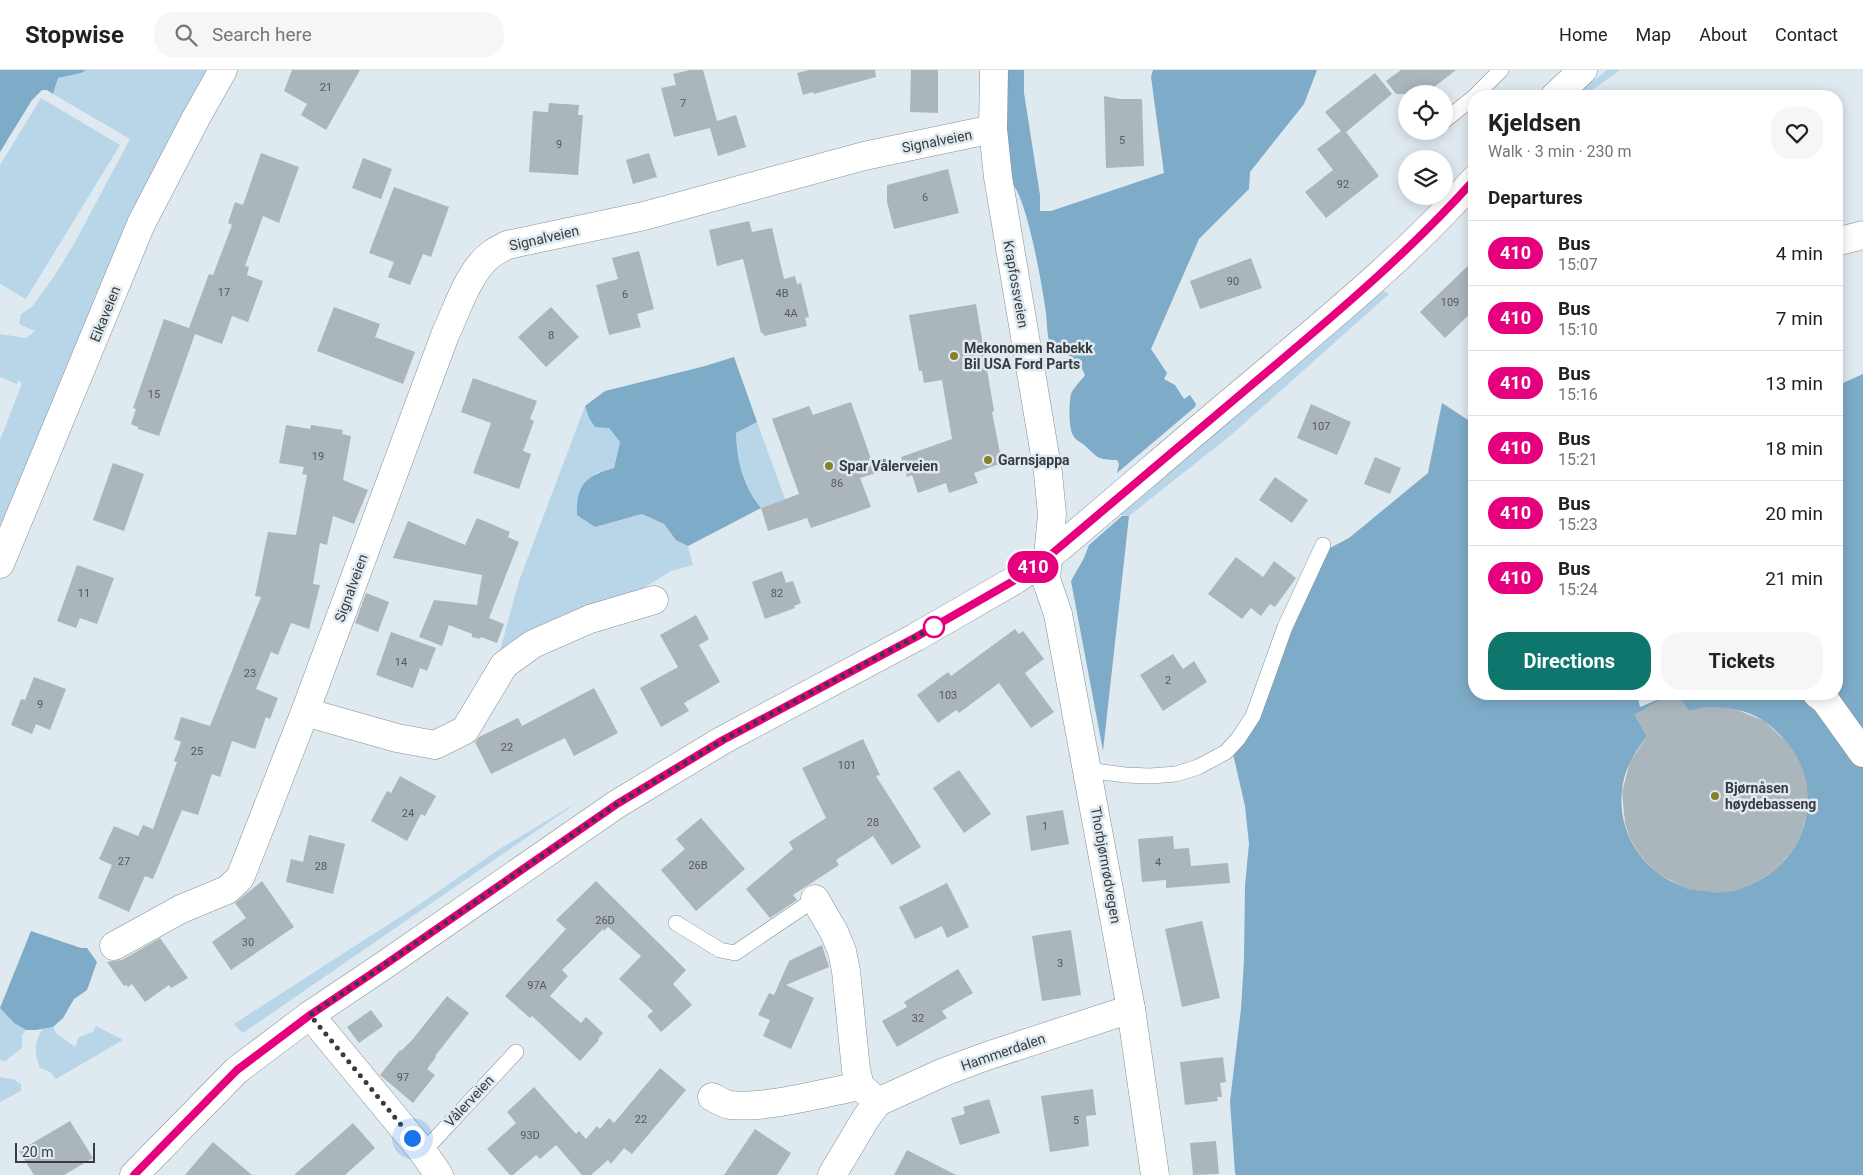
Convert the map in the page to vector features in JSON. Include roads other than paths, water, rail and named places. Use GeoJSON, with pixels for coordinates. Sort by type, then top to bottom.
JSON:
{"type":"FeatureCollection","features":[{"type":"Feature","properties":{"kind":"street","name":"Eikaveien"},"geometry":{"type":"LineString","coordinates":[[0,564],[142,224],[196,118],[223,70]]}},
{"type":"Feature","properties":{"kind":"street","name":"Krapfossveien"},"geometry":{"type":"LineString","coordinates":[[994,70],[993,130],[998,177],[1048,473],[1052,514],[1048,557]]}},
{"type":"Feature","properties":{"kind":"street"},"geometry":{"type":"LineString","coordinates":[[1561,90],[1582,70]]}},
{"type":"Feature","properties":{"kind":"street","name":"Signalveien"},"geometry":{"type":"LineString","coordinates":[[114,946],[173,913],[227,890],[240,878],[305,712],[445,335],[467,287],[479,267],[492,253],[507,245],[644,216],[864,156],[993,130]]}},
{"type":"Feature","properties":{"kind":"street"},"geometry":{"type":"LineString","coordinates":[[134,1175],[237,1070],[310,1015],[617,804],[723,740],[916,637],[1015,580],[1048,557],[1324,324],[1401,256],[1439,219],[1468,187]]}},
{"type":"Feature","properties":{"kind":"street"},"geometry":{"type":"LineString","coordinates":[[1843,240],[1863,235]]}},
{"type":"Feature","properties":{"kind":"street","name":"Thorbjørnrødvegen"},"geometry":{"type":"LineString","coordinates":[[1048,557],[1046,580],[1058,614],[1132,1009],[1155,1175]]}},
{"type":"Feature","properties":{"kind":"street"},"geometry":{"type":"LineString","coordinates":[[305,712],[397,738],[435,745],[465,730],[504,665],[533,644],[590,618],[654,600]]}},
{"type":"Feature","properties":{"kind":"street"},"geometry":{"type":"LineString","coordinates":[[1825,700],[1863,753]]}},
{"type":"Feature","properties":{"kind":"street"},"geometry":{"type":"LineString","coordinates":[[815,900],[842,951],[846,971],[856,1070],[869,1094]]}},
{"type":"Feature","properties":{"kind":"street","name":"Hammerdalen"},"geometry":{"type":"LineString","coordinates":[[712,1098],[728,1105],[744,1105],[869,1094],[944,1072],[987,1056],[1132,1009]]}},
{"type":"Feature","properties":{"kind":"street"},"geometry":{"type":"LineString","coordinates":[[310,1015],[423,1152],[439,1175]]}},
{"type":"Feature","properties":{"kind":"street","name":"Hammerdalen"},"geometry":{"type":"LineString","coordinates":[[832,1175],[866,1118],[869,1094]]}},
{"type":"Feature","properties":{"kind":"lane"},"geometry":{"type":"LineString","coordinates":[[1481,90],[1501,70]]}},
{"type":"Feature","properties":{"kind":"lane"},"geometry":{"type":"LineString","coordinates":[[1453,114],[1468,102]]}},
{"type":"Feature","properties":{"kind":"lane"},"geometry":{"type":"LineString","coordinates":[[1088,770],[1125,775],[1176,774],[1198,767],[1226,752],[1254,716],[1285,627],[1323,545]]}},
{"type":"Feature","properties":{"kind":"lane"},"geometry":{"type":"LineString","coordinates":[[676,922],[720,950],[735,953],[815,900]]}},
{"type":"Feature","properties":{"kind":"lane","name":"Vålerveien"},"geometry":{"type":"LineString","coordinates":[[423,1152],[516,1052]]}},
{"type":"Feature","properties":{"kind":"place","name":"Mekonomen Rabekk Bil USA Ford Parts"},"geometry":{"type":"Point","coordinates":[954,356]}},
{"type":"Feature","properties":{"kind":"place","name":"Garnsjappa"},"geometry":{"type":"Point","coordinates":[988,460]}},
{"type":"Feature","properties":{"kind":"place","name":"Spar Vålerveien"},"geometry":{"type":"Point","coordinates":[829,466]}},
{"type":"Feature","properties":{"kind":"place","name":"Bjørnåsen høydebasseng"},"geometry":{"type":"Point","coordinates":[1715,796]}}]}
